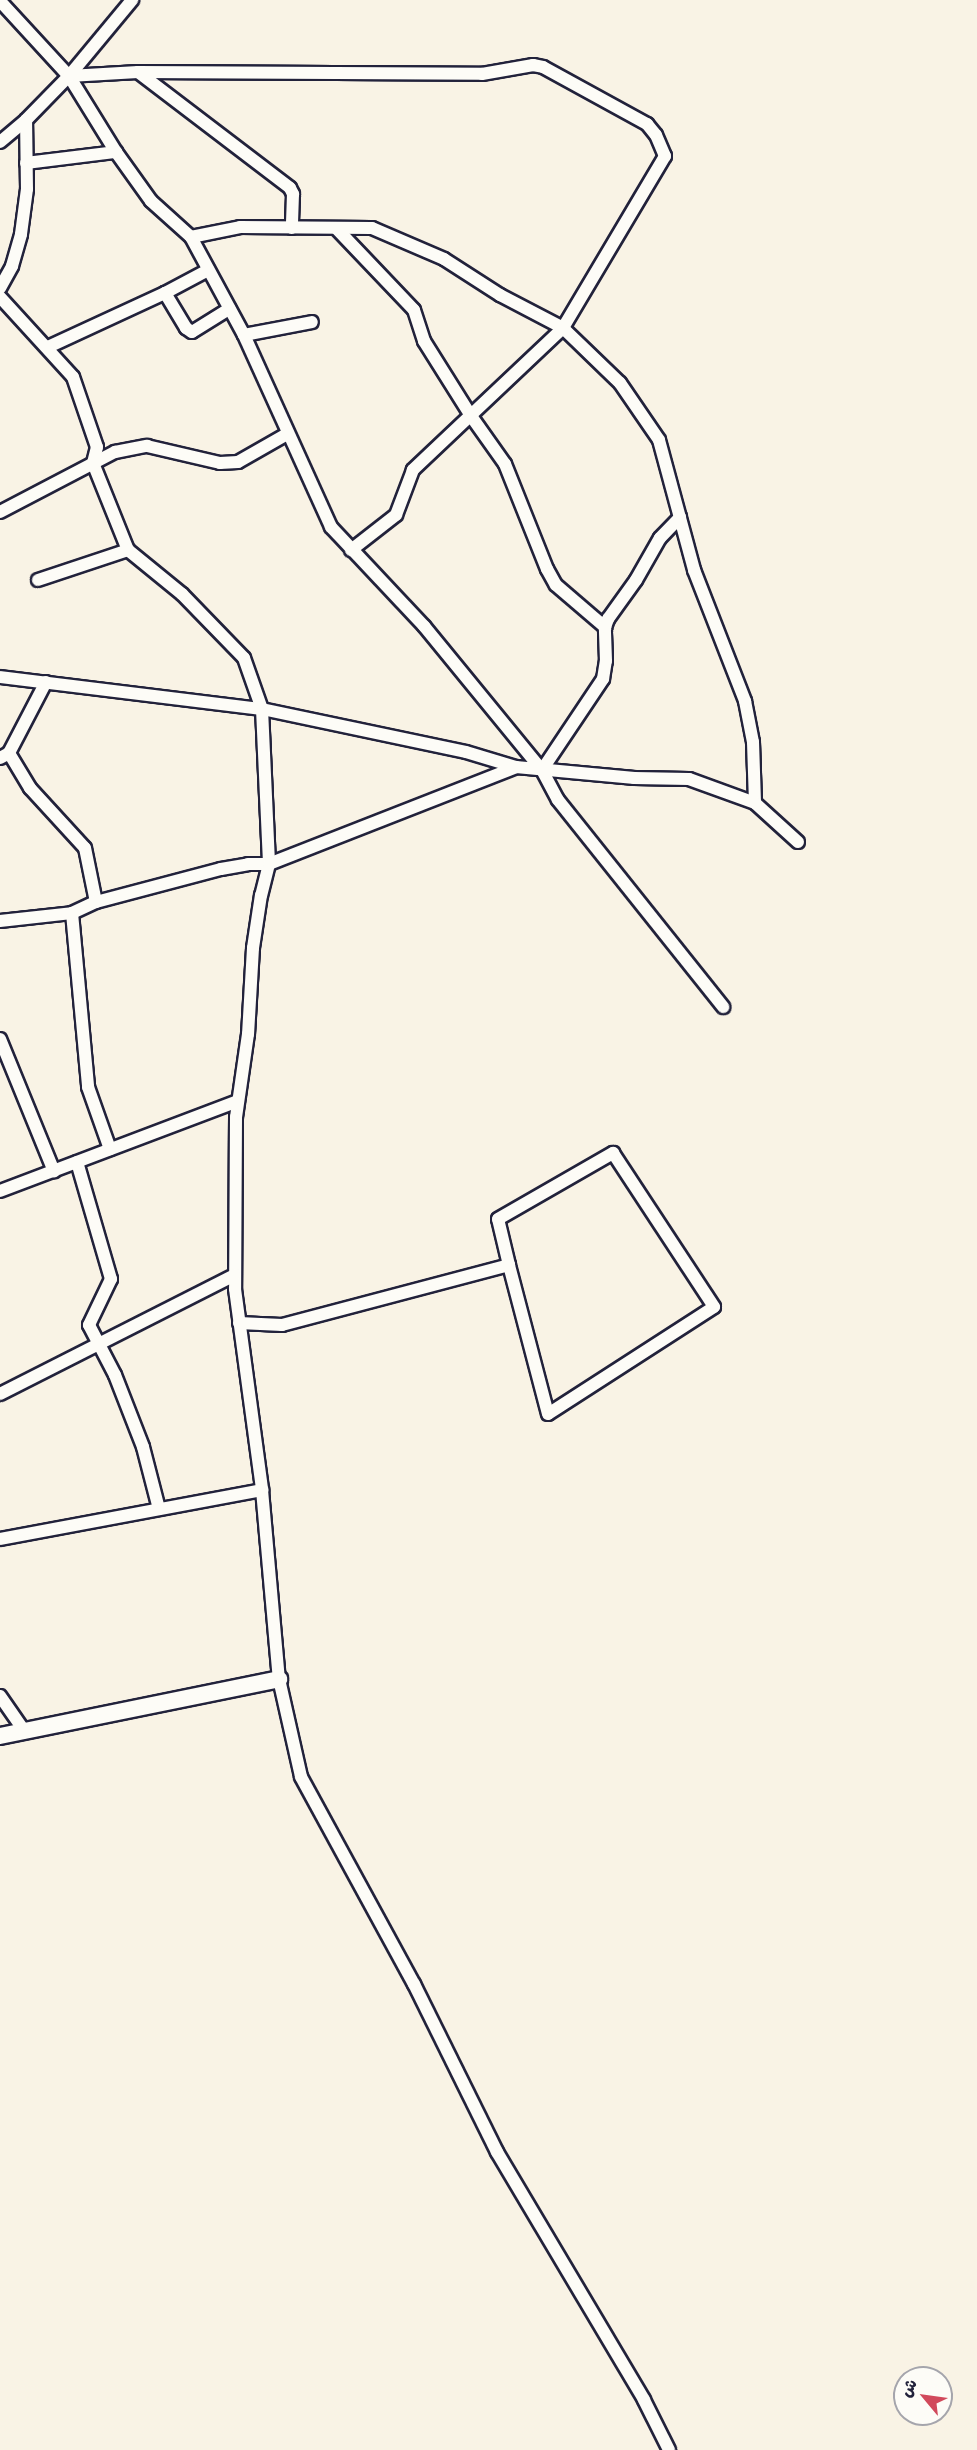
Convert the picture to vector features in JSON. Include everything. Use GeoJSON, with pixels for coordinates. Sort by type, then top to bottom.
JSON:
{"type":"FeatureCollection","features":[{"type":"Feature","properties":{"kind":"street"},"geometry":{"type":"LineString","coordinates":[[0,142],[26,120],[69,76],[132,0]]}},
{"type":"Feature","properties":{"kind":"street"},"geometry":{"type":"LineString","coordinates":[[0,1],[69,76],[116,152],[151,201],[191,237],[244,335],[331,527],[424,626],[542,770],[558,800],[723,1007]]}},
{"type":"Feature","properties":{"kind":"street"},"geometry":{"type":"LineString","coordinates":[[69,76],[138,72],[482,74],[533,65],[543,67],[647,124],[656,135],[665,156],[563,328],[413,470],[396,515],[351,550]]}},
{"type":"Feature","properties":{"kind":"street"},"geometry":{"type":"LineString","coordinates":[[138,72],[290,188],[293,194],[292,228]]}},
{"type":"Feature","properties":{"kind":"street"},"geometry":{"type":"LineString","coordinates":[[0,288],[12,266],[21,234],[27,189],[26,120]]}},
{"type":"Feature","properties":{"kind":"street"},"geometry":{"type":"LineString","coordinates":[[26,163],[116,152]]}},
{"type":"Feature","properties":{"kind":"street"},"geometry":{"type":"LineString","coordinates":[[191,237],[240,227],[372,228],[444,259],[500,295],[563,328],[620,383],[659,440],[694,570],[745,701],[753,742],[755,803]]}},
{"type":"Feature","properties":{"kind":"street"},"geometry":{"type":"LineString","coordinates":[[336,228],[414,310],[424,341],[514,481],[547,569],[556,585],[605,627]]}},
{"type":"Feature","properties":{"kind":"street"},"geometry":{"type":"LineString","coordinates":[[48,347],[165,293],[208,270]]}},
{"type":"Feature","properties":{"kind":"street"},"geometry":{"type":"LineString","coordinates":[[165,293],[186,328],[192,332],[229,309]]}},
{"type":"Feature","properties":{"kind":"street"},"geometry":{"type":"LineString","coordinates":[[0,297],[73,377],[97,447],[93,463],[128,550],[182,594],[244,658],[262,709],[269,864],[261,894],[253,948],[248,1034],[238,1101],[235,1275],[239,1323],[262,1490],[279,1679],[301,1777],[414,1984],[497,2152],[644,2400],[669,2450]]}},
{"type":"Feature","properties":{"kind":"street"},"geometry":{"type":"LineString","coordinates":[[244,335],[312,322]]}},
{"type":"Feature","properties":{"kind":"street"},"geometry":{"type":"LineString","coordinates":[[0,512],[115,452],[147,446],[219,463],[238,462],[287,434]]}},
{"type":"Feature","properties":{"kind":"street"},"geometry":{"type":"LineString","coordinates":[[542,770],[603,679],[606,661],[605,627],[660,538],[680,517]]}},
{"type":"Feature","properties":{"kind":"street"},"geometry":{"type":"LineString","coordinates":[[38,580],[128,550]]}},
{"type":"Feature","properties":{"kind":"street"},"geometry":{"type":"LineString","coordinates":[[0,677],[262,709],[466,752],[516,767],[689,779],[755,803],[798,842]]}},
{"type":"Feature","properties":{"kind":"street"},"geometry":{"type":"LineString","coordinates":[[46,682],[5,755],[30,788],[85,849],[96,902]]}},
{"type":"Feature","properties":{"kind":"street"},"geometry":{"type":"LineString","coordinates":[[0,921],[72,913],[96,902],[237,865],[269,864],[516,767]]}},
{"type":"Feature","properties":{"kind":"street"},"geometry":{"type":"LineString","coordinates":[[72,913],[88,1087],[111,1149]]}},
{"type":"Feature","properties":{"kind":"street"},"geometry":{"type":"LineString","coordinates":[[0,1039],[54,1171]]}},
{"type":"Feature","properties":{"kind":"street"},"geometry":{"type":"LineString","coordinates":[[0,1191],[238,1101]]}},
{"type":"Feature","properties":{"kind":"street"},"geometry":{"type":"LineString","coordinates":[[613,1153],[714,1307],[548,1414],[509,1265],[498,1220],[613,1153]]}},
{"type":"Feature","properties":{"kind":"street"},"geometry":{"type":"LineString","coordinates":[[77,1162],[111,1279],[89,1325],[115,1375],[143,1447],[159,1509]]}},
{"type":"Feature","properties":{"kind":"street"},"geometry":{"type":"LineString","coordinates":[[239,1323],[282,1325],[509,1265]]}},
{"type":"Feature","properties":{"kind":"street"},"geometry":{"type":"LineString","coordinates":[[0,1394],[235,1275]]}},
{"type":"Feature","properties":{"kind":"street"},"geometry":{"type":"LineString","coordinates":[[0,1539],[262,1490]]}},
{"type":"Feature","properties":{"kind":"street"},"geometry":{"type":"LineString","coordinates":[[0,1736],[279,1679]]}},
{"type":"Feature","properties":{"kind":"street"},"geometry":{"type":"LineString","coordinates":[[0,1696],[25,1732]]}}]}
